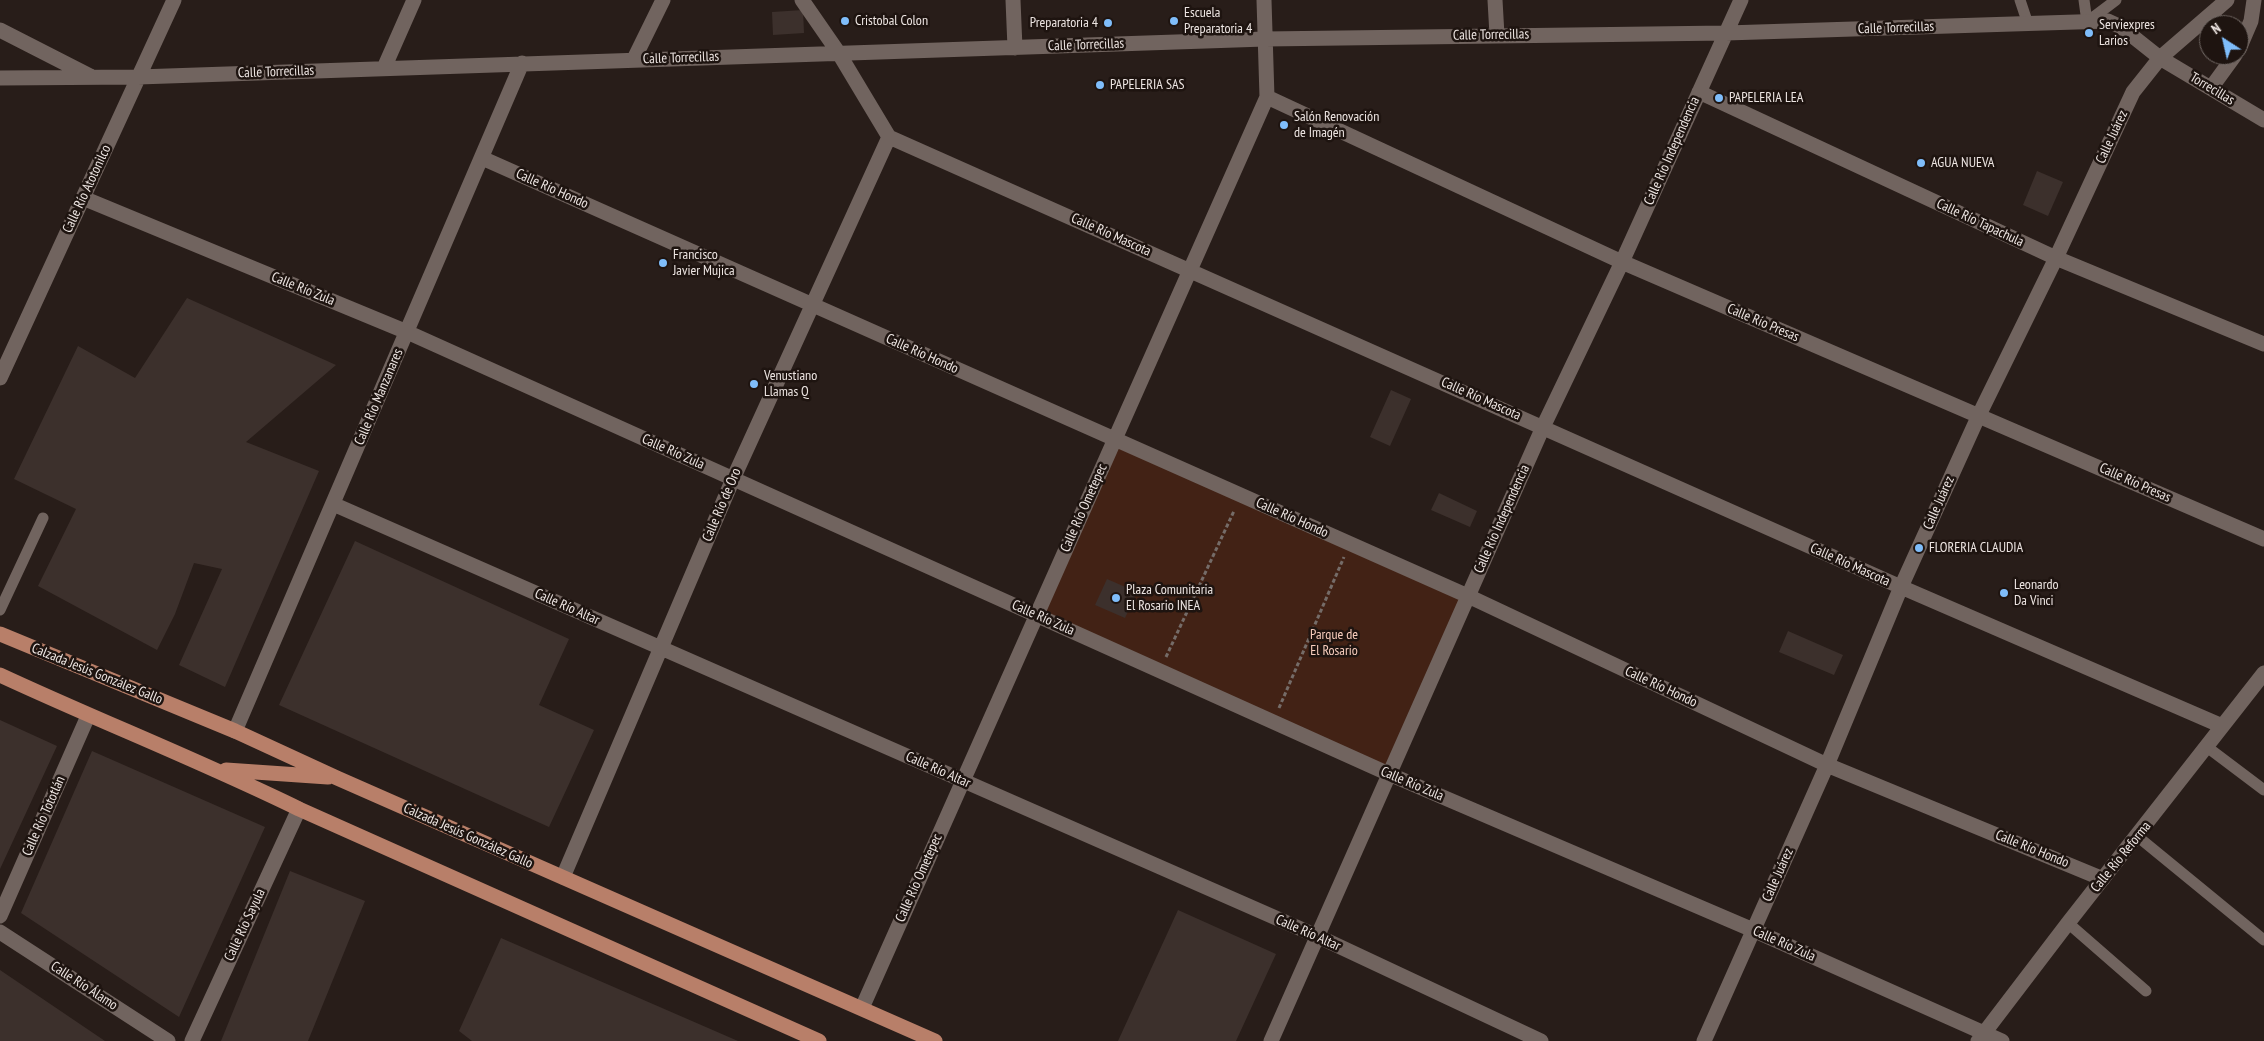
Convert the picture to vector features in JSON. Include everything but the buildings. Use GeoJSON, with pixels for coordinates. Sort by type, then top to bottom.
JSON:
{"type":"FeatureCollection","features":[{"type":"Feature","properties":{"kind":"main road","name":"Calzada Jesús González Gallo"},"geometry":{"type":"LineString","coordinates":[[0,634],[235,731],[336,778],[935,1041]]}},
{"type":"Feature","properties":{"kind":"main road"},"geometry":{"type":"LineString","coordinates":[[0,676],[88,716],[217,770],[299,809],[819,1041]]}},
{"type":"Feature","properties":{"kind":"main road"},"geometry":{"type":"LineString","coordinates":[[217,770],[336,778]]}},
{"type":"Feature","properties":{"kind":"street","name":"Calle Río Atotonilco"},"geometry":{"type":"LineString","coordinates":[[0,378],[174,0]]}},
{"type":"Feature","properties":{"kind":"street"},"geometry":{"type":"LineString","coordinates":[[384,68],[414,0]]}},
{"type":"Feature","properties":{"kind":"street"},"geometry":{"type":"LineString","coordinates":[[634,59],[663,0]]}},
{"type":"Feature","properties":{"kind":"street"},"geometry":{"type":"LineString","coordinates":[[802,0],[838,52],[889,137]]}},
{"type":"Feature","properties":{"kind":"street"},"geometry":{"type":"LineString","coordinates":[[1013,0],[1015,48]]}},
{"type":"Feature","properties":{"kind":"street","name":"Calle Río Ometepec"},"geometry":{"type":"LineString","coordinates":[[862,1008],[1267,97],[1264,0]]}},
{"type":"Feature","properties":{"kind":"street"},"geometry":{"type":"LineString","coordinates":[[1495,0],[1497,35]]}},
{"type":"Feature","properties":{"kind":"street","name":"Calle Río Independencia"},"geometry":{"type":"LineString","coordinates":[[1271,1041],[1543,426],[1622,262],[1741,0]]}},
{"type":"Feature","properties":{"kind":"street","name":"Calle Juárez"},"geometry":{"type":"LineString","coordinates":[[1704,1041],[1827,765],[1901,587],[1979,414],[2056,258],[2134,92],[2160,58],[2227,0]]}},
{"type":"Feature","properties":{"kind":"street"},"geometry":{"type":"LineString","coordinates":[[2249,26],[2254,0]]}},
{"type":"Feature","properties":{"kind":"street","name":"Calle Torrecillas"},"geometry":{"type":"LineString","coordinates":[[0,78],[138,77],[1265,39],[1726,33],[2087,22],[2108,22],[2121,26],[2160,58]]}},
{"type":"Feature","properties":{"kind":"street"},"geometry":{"type":"LineString","coordinates":[[0,30],[92,77]]}},
{"type":"Feature","properties":{"kind":"street","name":"Torrecillas"},"geometry":{"type":"LineString","coordinates":[[2160,58],[2264,120]]}},
{"type":"Feature","properties":{"kind":"street","name":"Calle Río Manzanares"},"geometry":{"type":"LineString","coordinates":[[235,731],[522,63]]}},
{"type":"Feature","properties":{"kind":"street"},"geometry":{"type":"LineString","coordinates":[[2211,88],[2228,65]]}},
{"type":"Feature","properties":{"kind":"street","name":"Calle Río Tapachula"},"geometry":{"type":"LineString","coordinates":[[1699,92],[2056,258],[2264,344]]}},
{"type":"Feature","properties":{"kind":"street","name":"Calle Río Presas"},"geometry":{"type":"LineString","coordinates":[[1267,97],[1622,262],[1979,414],[2264,539]]}},
{"type":"Feature","properties":{"kind":"street","name":"Calle Río Mascota"},"geometry":{"type":"LineString","coordinates":[[889,137],[1543,426],[1901,587],[2222,726]]}},
{"type":"Feature","properties":{"kind":"street","name":"Calle Río de Oro"},"geometry":{"type":"LineString","coordinates":[[564,877],[733,479],[889,137]]}},
{"type":"Feature","properties":{"kind":"street","name":"Calle Río Hondo"},"geometry":{"type":"LineString","coordinates":[[482,158],[1468,596],[1827,765],[2103,879]]}},
{"type":"Feature","properties":{"kind":"street","name":"Calle Río Zula"},"geometry":{"type":"LineString","coordinates":[[83,198],[407,332],[1389,774],[1753,930],[1981,1037],[2002,1041]]}},
{"type":"Feature","properties":{"kind":"street","name":"Calle Río Altar"},"geometry":{"type":"LineString","coordinates":[[333,504],[1317,936],[1541,1041]]}},
{"type":"Feature","properties":{"kind":"street","name":"Calle Río Reforma"},"geometry":{"type":"LineString","coordinates":[[1981,1037],[2264,673]]}},
{"type":"Feature","properties":{"kind":"street","name":"Calle Río Tototlán"},"geometry":{"type":"LineString","coordinates":[[0,916],[88,716]]}},
{"type":"Feature","properties":{"kind":"street","name":"Calle Río Sayula"},"geometry":{"type":"LineString","coordinates":[[192,1041],[299,809]]}},
{"type":"Feature","properties":{"kind":"street","name":"Calle Río Álamo"},"geometry":{"type":"LineString","coordinates":[[0,932],[168,1041]]}},
{"type":"Feature","properties":{"kind":"lane"},"geometry":{"type":"LineString","coordinates":[[2020,0],[2028,24]]}},
{"type":"Feature","properties":{"kind":"lane"},"geometry":{"type":"LineString","coordinates":[[2084,0],[2087,22],[2116,0]]}},
{"type":"Feature","properties":{"kind":"lane"},"geometry":{"type":"LineString","coordinates":[[0,610],[43,518]]}},
{"type":"Feature","properties":{"kind":"lane"},"geometry":{"type":"LineString","coordinates":[[2207,747],[2264,790]]}},
{"type":"Feature","properties":{"kind":"lane"},"geometry":{"type":"LineString","coordinates":[[2137,836],[2264,940]]}},
{"type":"Feature","properties":{"kind":"lane"},"geometry":{"type":"LineString","coordinates":[[2068,923],[2146,991]]}},
{"type":"Feature","properties":{"kind":"path"},"geometry":{"type":"LineString","coordinates":[[1159,671],[1241,495]]}},
{"type":"Feature","properties":{"kind":"path"},"geometry":{"type":"LineString","coordinates":[[1273,722],[1350,544]]}},
{"type":"Feature","properties":{"kind":"green space","name":"Parque de El Rosario"},"geometry":{"type":"Polygon","coordinates":[[[1117,446],[1460,599],[1386,767],[1044,612],[1117,446]]]}},
{"type":"Feature","properties":{"kind":"place","name":"Cristobal Colon"},"geometry":{"type":"Point","coordinates":[845,21]}},
{"type":"Feature","properties":{"kind":"place","name":"Escuela Preparatoria 4"},"geometry":{"type":"Point","coordinates":[1174,21]}},
{"type":"Feature","properties":{"kind":"place","name":"Preparatoria 4"},"geometry":{"type":"Point","coordinates":[1108,23]}},
{"type":"Feature","properties":{"kind":"place","name":"Serviexpres Larios"},"geometry":{"type":"Point","coordinates":[2089,33]}},
{"type":"Feature","properties":{"kind":"place","name":"PAPELERIA SAS"},"geometry":{"type":"Point","coordinates":[1100,85]}},
{"type":"Feature","properties":{"kind":"place","name":"PAPELERIA LEA"},"geometry":{"type":"Point","coordinates":[1719,98]}},
{"type":"Feature","properties":{"kind":"place","name":"Salón Renovación de Imagén"},"geometry":{"type":"Point","coordinates":[1284,125]}},
{"type":"Feature","properties":{"kind":"place","name":"AGUA NUEVA"},"geometry":{"type":"Point","coordinates":[1921,163]}},
{"type":"Feature","properties":{"kind":"place","name":"Francisco Javier Mujica"},"geometry":{"type":"Point","coordinates":[663,263]}},
{"type":"Feature","properties":{"kind":"place","name":"Venustiano Llamas Q"},"geometry":{"type":"Point","coordinates":[754,384]}},
{"type":"Feature","properties":{"kind":"place","name":"FLORERIA CLAUDIA"},"geometry":{"type":"Point","coordinates":[1919,548]}},
{"type":"Feature","properties":{"kind":"place","name":"Leonardo Da Vinci"},"geometry":{"type":"Point","coordinates":[2004,593]}},
{"type":"Feature","properties":{"kind":"place","name":"Plaza Comunitaria El Rosario INEA"},"geometry":{"type":"Point","coordinates":[1116,598]}}]}
